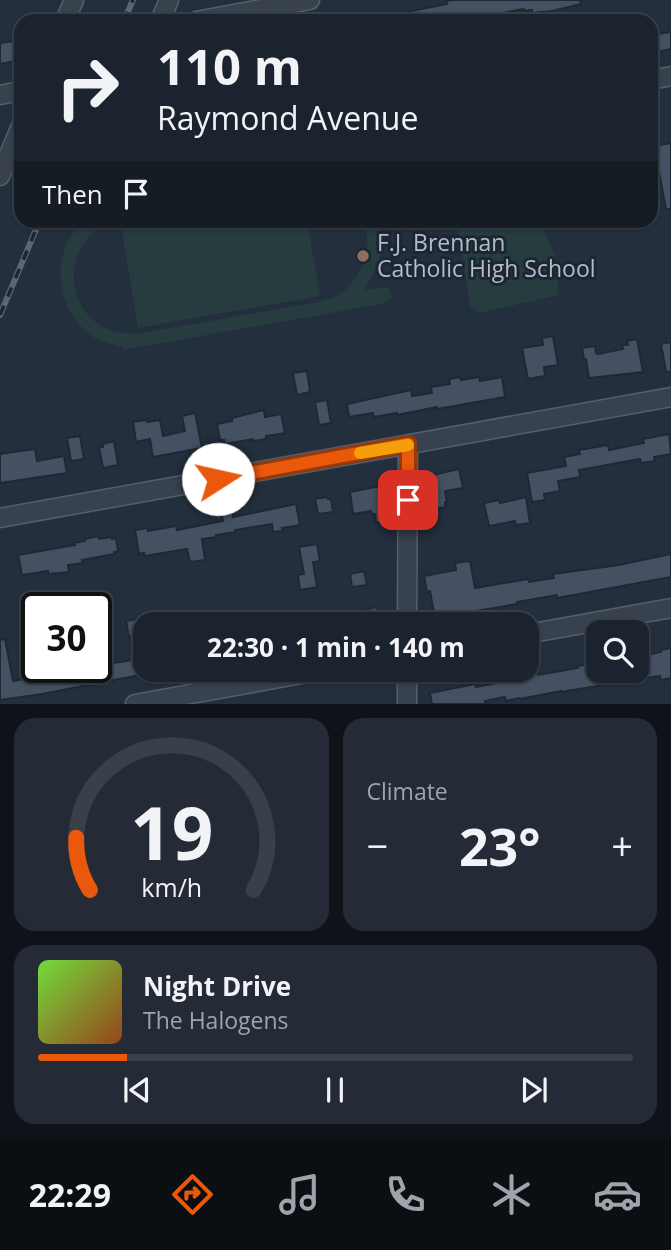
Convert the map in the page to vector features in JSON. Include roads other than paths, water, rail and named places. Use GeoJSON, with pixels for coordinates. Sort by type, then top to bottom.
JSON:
{"type":"FeatureCollection","features":[{"type":"Feature","properties":{"kind":"street"},"geometry":{"type":"LineString","coordinates":[[235,14],[310,0]]}},
{"type":"Feature","properties":{"kind":"street"},"geometry":{"type":"LineString","coordinates":[[0,176],[14,143]]}},
{"type":"Feature","properties":{"kind":"street"},"geometry":{"type":"LineString","coordinates":[[0,518],[671,397]]}},
{"type":"Feature","properties":{"kind":"street"},"geometry":{"type":"LineString","coordinates":[[407,612],[408,444]]}},
{"type":"Feature","properties":{"kind":"street"},"geometry":{"type":"LineString","coordinates":[[539,632],[671,608]]}},
{"type":"Feature","properties":{"kind":"street"},"geometry":{"type":"LineString","coordinates":[[135,704],[257,682]]}},
{"type":"Feature","properties":{"kind":"street"},"geometry":{"type":"LineString","coordinates":[[407,682],[407,704]]}},
{"type":"Feature","properties":{"kind":"railway"},"geometry":{"type":"LineString","coordinates":[[127,14],[133,0]]}},
{"type":"Feature","properties":{"kind":"railway"},"geometry":{"type":"LineString","coordinates":[[0,315],[37,228]]}},
{"type":"Feature","properties":{"kind":"place","name":"F.J. Brennan Catholic High School"},"geometry":{"type":"Point","coordinates":[363,256]}}]}
